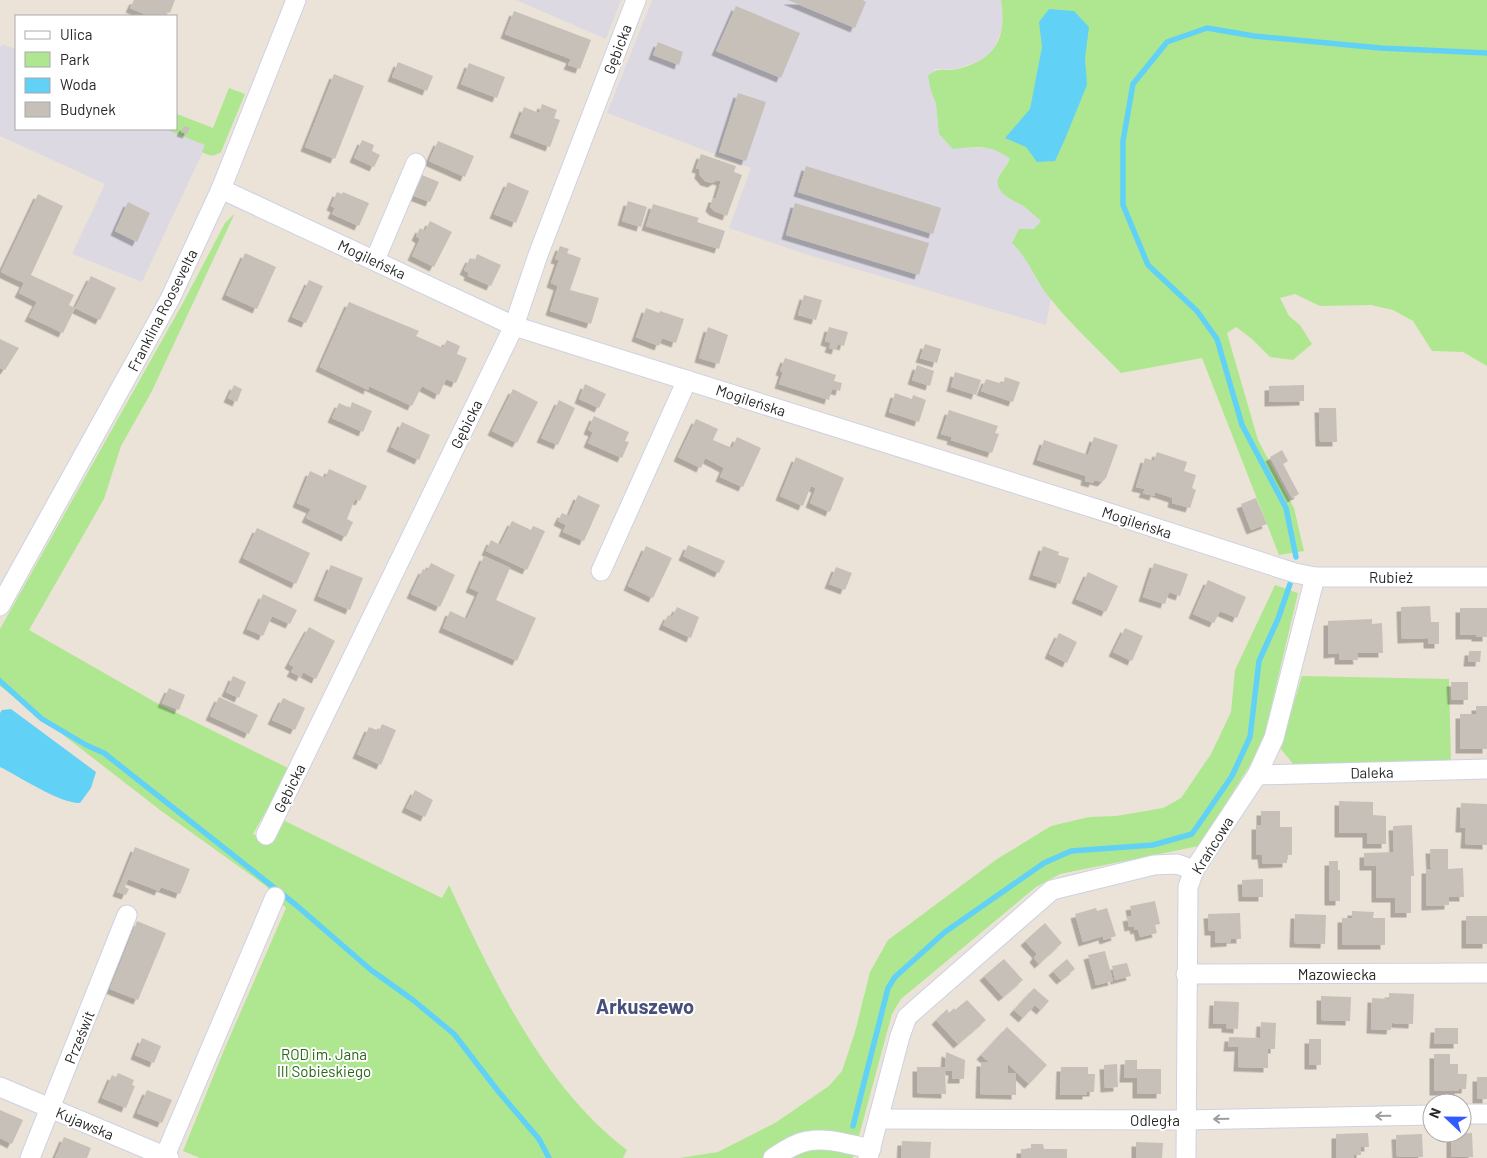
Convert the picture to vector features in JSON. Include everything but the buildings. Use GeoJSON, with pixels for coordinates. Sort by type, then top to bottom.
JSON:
{"type":"FeatureCollection","features":[{"type":"Feature","properties":{"kind":"street","name":"Franklina Roosevelta"},"geometry":{"type":"LineString","coordinates":[[0,606],[170,299],[221,189],[296,0]]}},
{"type":"Feature","properties":{"kind":"street","name":"Gębicka"},"geometry":{"type":"LineString","coordinates":[[266,835],[514,326],[538,255],[636,0]]}},
{"type":"Feature","properties":{"kind":"street"},"geometry":{"type":"LineString","coordinates":[[375,260],[416,163]]}},
{"type":"Feature","properties":{"kind":"street","name":"Mogileńska"},"geometry":{"type":"LineString","coordinates":[[221,189],[514,326],[1295,573]]}},
{"type":"Feature","properties":{"kind":"street"},"geometry":{"type":"LineString","coordinates":[[601,571],[687,380]]}},
{"type":"Feature","properties":{"kind":"street","name":"Rubież"},"geometry":{"type":"LineString","coordinates":[[1295,573],[1315,577],[1487,577]]}},
{"type":"Feature","properties":{"kind":"street","name":"Krańcowa"},"geometry":{"type":"LineString","coordinates":[[1186,1158],[1188,887],[1194,870],[1257,774],[1274,738],[1315,577]]}},
{"type":"Feature","properties":{"kind":"street","name":"Daleka"},"geometry":{"type":"LineString","coordinates":[[1257,774],[1487,769]]}},
{"type":"Feature","properties":{"kind":"street"},"geometry":{"type":"LineString","coordinates":[[772,1158],[790,1147],[807,1141],[822,1139],[870,1153],[900,1036],[907,1018],[1052,890],[1154,865],[1177,864],[1194,870]]}},
{"type":"Feature","properties":{"kind":"street"},"geometry":{"type":"LineString","coordinates":[[167,1157],[275,897]]}},
{"type":"Feature","properties":{"kind":"street","name":"Prześwit"},"geometry":{"type":"LineString","coordinates":[[30,1158],[127,915]]}},
{"type":"Feature","properties":{"kind":"street","name":"Mazowiecka"},"geometry":{"type":"LineString","coordinates":[[1186,974],[1487,973]]}},
{"type":"Feature","properties":{"kind":"street","name":"Kujawska"},"geometry":{"type":"LineString","coordinates":[[0,1087],[167,1157]]}},
{"type":"Feature","properties":{"kind":"street"},"geometry":{"type":"LineString","coordinates":[[1472,1114],[1487,1114]]}},
{"type":"Feature","properties":{"kind":"street","name":"Odległa"},"geometry":{"type":"LineString","coordinates":[[879,1119],[1185,1120],[1422,1115]]}},
{"type":"Feature","properties":{"kind":"shaded area"},"geometry":{"type":"Polygon","coordinates":[[[516,0],[621,0],[606,39],[516,0]]]}},
{"type":"Feature","properties":{"kind":"shaded area"},"geometry":{"type":"Polygon","coordinates":[[[652,0],[1001,0],[1003,16],[1001,32],[992,53],[977,62],[955,69],[935,69],[931,91],[936,104],[938,126],[953,148],[1000,150],[1010,159],[998,178],[1007,197],[1025,207],[1041,221],[1034,229],[1022,252],[1039,284],[1051,299],[1046,325],[805,254],[729,228],[751,168],[607,113],[652,0]]]}},
{"type":"Feature","properties":{"kind":"shaded area"},"geometry":{"type":"Polygon","coordinates":[[[2,44],[15,49],[15,130],[171,130],[206,145],[142,282],[72,254],[105,184],[0,136],[0,48],[2,44]]]}},
{"type":"Feature","properties":{"kind":"green space"},"geometry":{"type":"Polygon","coordinates":[[[1001,0],[1487,0],[1487,366],[1463,352],[1432,351],[1413,321],[1393,310],[1371,305],[1320,306],[1295,294],[1280,298],[1289,316],[1300,325],[1312,344],[1293,360],[1270,357],[1252,339],[1236,327],[1227,333],[1258,440],[1294,508],[1304,551],[1279,555],[1202,358],[1121,373],[1057,307],[1044,290],[1023,255],[1012,243],[1019,229],[1034,229],[1041,221],[1026,208],[1007,197],[999,189],[998,179],[1010,159],[990,149],[976,147],[953,149],[939,134],[936,104],[928,76],[935,71],[952,70],[970,65],[990,53],[1000,36],[1002,26],[1001,0]]]}},
{"type":"Feature","properties":{"kind":"green space"},"geometry":{"type":"Polygon","coordinates":[[[229,88],[245,94],[221,152],[216,155],[202,152],[205,145],[170,131],[178,130],[178,114],[213,128],[229,88]]]}},
{"type":"Feature","properties":{"kind":"green space","name":"ROD im. Jana III Sobieskiego"},"geometry":{"type":"Polygon","coordinates":[[[235,213],[152,391],[121,446],[104,499],[29,630],[155,702],[290,769],[253,834],[272,844],[283,820],[442,898],[449,885],[484,957],[523,1029],[545,1063],[570,1095],[597,1124],[627,1150],[623,1158],[200,1158],[183,1151],[224,1050],[286,908],[266,886],[160,810],[0,686],[0,629],[184,301],[225,223],[235,213]]]}},
{"type":"Feature","properties":{"kind":"green space"},"geometry":{"type":"Polygon","coordinates":[[[1275,585],[1298,593],[1264,737],[1257,754],[1199,846],[1060,874],[1036,887],[901,999],[892,1014],[853,1158],[679,1158],[718,1152],[775,1123],[829,1086],[842,1071],[855,1032],[870,972],[888,940],[997,859],[1051,826],[1089,817],[1116,816],[1163,808],[1181,798],[1211,754],[1231,712],[1235,670],[1275,585]]]}},
{"type":"Feature","properties":{"kind":"green space"},"geometry":{"type":"Polygon","coordinates":[[[1302,676],[1449,679],[1451,761],[1294,765],[1280,748],[1302,676]]]}},
{"type":"Feature","properties":{"kind":"water"},"geometry":{"type":"Polygon","coordinates":[[[1049,9],[1074,11],[1089,27],[1085,58],[1087,85],[1055,161],[1037,162],[1026,147],[1005,138],[1030,109],[1042,47],[1039,22],[1049,9]]]}},
{"type":"Feature","properties":{"kind":"water"},"geometry":{"type":"Polygon","coordinates":[[[11,709],[96,772],[91,788],[80,803],[62,799],[0,767],[0,713],[2,710],[11,709]]]}},
{"type":"Feature","properties":{"kind":"waterway"},"geometry":{"type":"LineString","coordinates":[[1296,557],[1286,508],[1242,425],[1217,339],[1197,311],[1148,265],[1123,205],[1123,141],[1133,84],[1167,42],[1207,28],[1254,36],[1380,48],[1487,53]]}},
{"type":"Feature","properties":{"kind":"waterway"},"geometry":{"type":"LineString","coordinates":[[853,1126],[888,988],[895,977],[945,932],[1044,863],[1071,851],[1153,845],[1192,834],[1232,776],[1250,737],[1259,661],[1278,619],[1290,584]]}},
{"type":"Feature","properties":{"kind":"waterway"},"geometry":{"type":"LineString","coordinates":[[0,681],[42,719],[86,745],[104,753],[296,905],[371,970],[413,1000],[454,1034],[498,1091],[539,1139],[549,1158]]}},
{"type":"Feature","properties":{"kind":"district","name":"Arkuszewo"},"geometry":{"type":"Point","coordinates":[645,1006]}}]}
